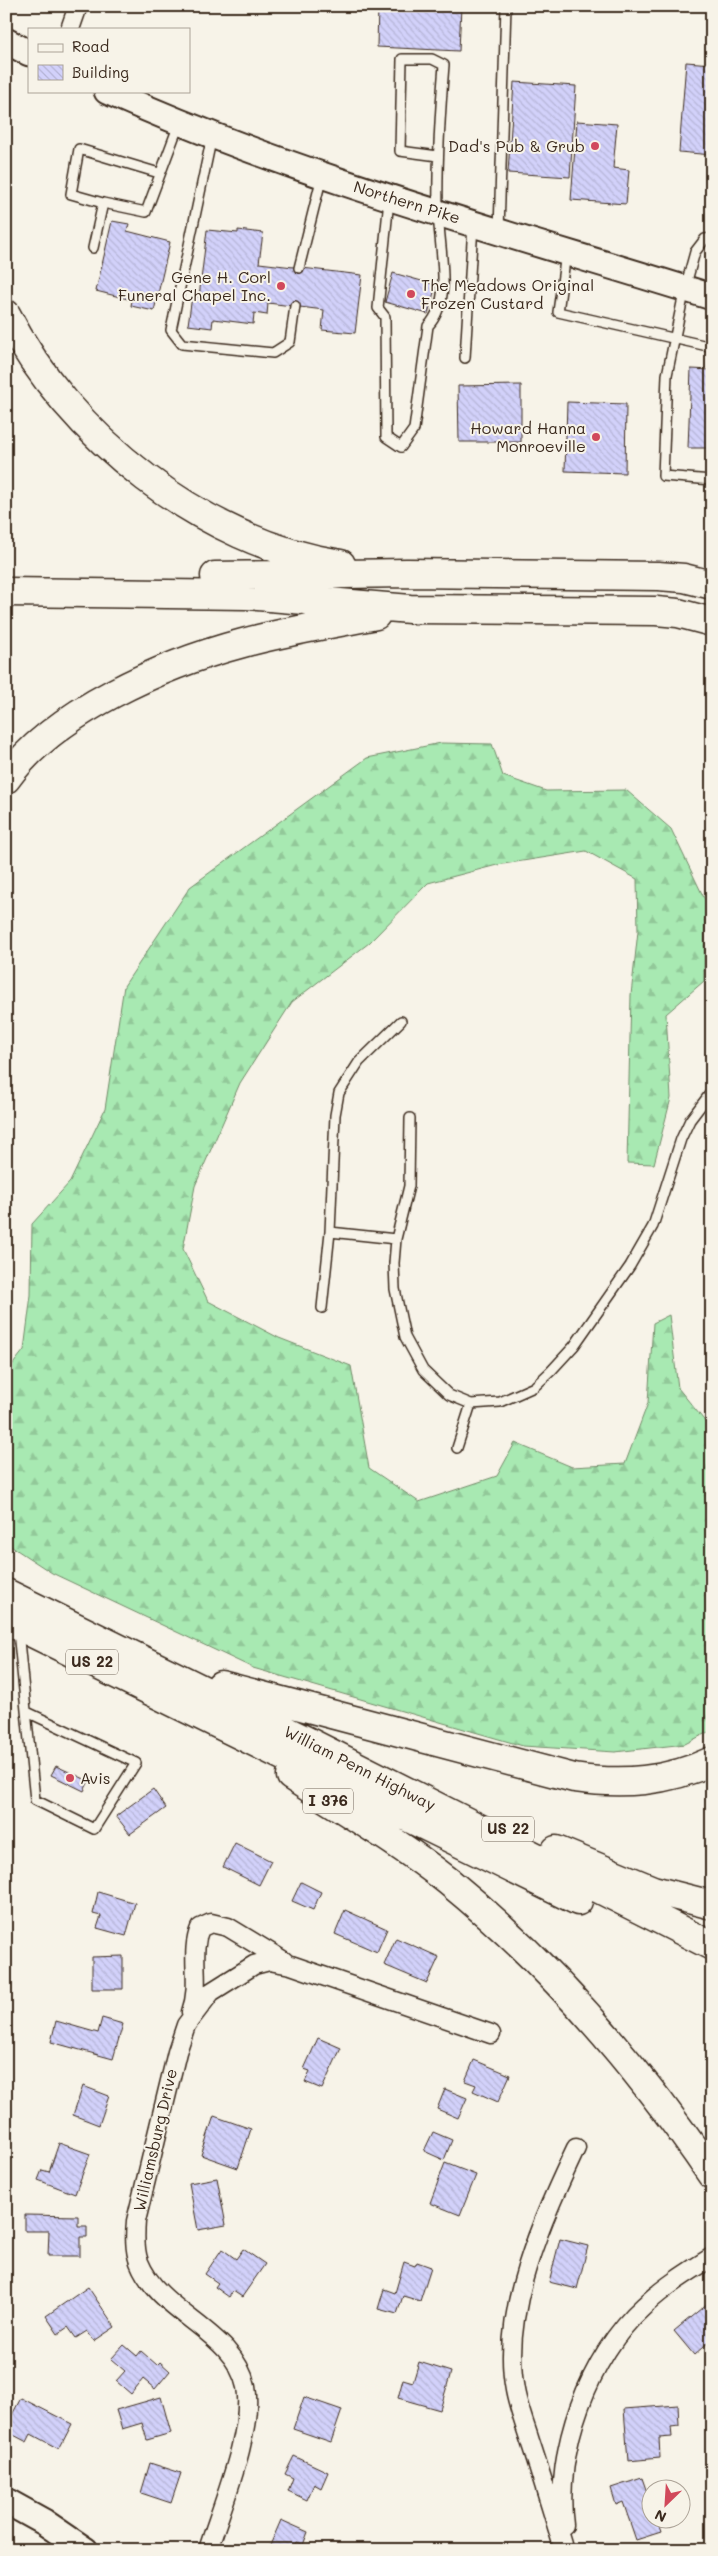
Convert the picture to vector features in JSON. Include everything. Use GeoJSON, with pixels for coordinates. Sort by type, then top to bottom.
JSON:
{"type":"FeatureCollection","features":[{"type":"Feature","properties":{"kind":"highway"},"geometry":{"type":"LineString","coordinates":[[6,314],[40,370],[75,413],[130,467],[177,498],[238,532],[292,553],[336,563],[407,573]]}},
{"type":"Feature","properties":{"kind":"highway"},"geometry":{"type":"LineString","coordinates":[[6,573],[247,577],[407,573],[658,576],[684,578],[712,585]]}},
{"type":"Feature","properties":{"kind":"highway"},"geometry":{"type":"LineString","coordinates":[[6,592],[247,595],[410,609],[656,611],[678,613],[712,622]]}},
{"type":"Feature","properties":{"kind":"highway"},"geometry":{"type":"LineString","coordinates":[[6,779],[36,743],[55,729],[90,706],[164,670],[242,643],[410,609]]}},
{"type":"Feature","properties":{"kind":"highway","name":"William Penn Highway"},"geometry":{"type":"LineString","coordinates":[[6,1593],[307,1741],[712,1946]]}},
{"type":"Feature","properties":{"kind":"highway","name":"William Penn Highway"},"geometry":{"type":"LineString","coordinates":[[12,1623],[712,1967]]}},
{"type":"Feature","properties":{"kind":"highway"},"geometry":{"type":"LineString","coordinates":[[145,1661],[248,1693],[574,1778],[609,1782],[646,1781],[685,1772],[712,1761]]}},
{"type":"Feature","properties":{"kind":"highway","name":"I 376"},"geometry":{"type":"LineString","coordinates":[[178,1704],[389,1839],[447,1880],[474,1903],[551,1974],[613,2043],[659,2100],[712,2175]]}},
{"type":"Feature","properties":{"kind":"highway","name":"US 22"},"geometry":{"type":"LineString","coordinates":[[307,1741],[628,1880],[677,1897],[712,1905]]}},
{"type":"Feature","properties":{"kind":"main road"},"geometry":{"type":"LineString","coordinates":[[6,41],[28,52]]}},
{"type":"Feature","properties":{"kind":"main road","name":"Northern Pike"},"geometry":{"type":"LineString","coordinates":[[109,92],[179,124],[323,174],[438,212],[712,297]]}},
{"type":"Feature","properties":{"kind":"main road"},"geometry":{"type":"LineString","coordinates":[[6,2501],[44,2522],[85,2550]]}},
{"type":"Feature","properties":{"kind":"street"},"geometry":{"type":"LineString","coordinates":[[70,28],[78,6]]}},
{"type":"Feature","properties":{"kind":"street"},"geometry":{"type":"LineString","coordinates":[[186,2025],[197,1987],[194,1941],[200,1928],[211,1923],[228,1927],[291,1965]]}},
{"type":"Feature","properties":{"kind":"street","name":"Williamsburg Drive"},"geometry":{"type":"LineString","coordinates":[[208,2550],[241,2446],[247,2403],[246,2388],[241,2372],[217,2341],[156,2291],[138,2261],[135,2241],[136,2221],[176,2052],[186,2025],[211,1992],[254,1965],[269,1961],[291,1965],[491,2034]]}},
{"type":"Feature","properties":{"kind":"street"},"geometry":{"type":"LineString","coordinates":[[566,2550],[515,2391],[512,2360],[514,2330],[533,2246],[543,2218],[576,2148]]}},
{"type":"Feature","properties":{"kind":"street"},"geometry":{"type":"LineString","coordinates":[[566,2550],[562,2508],[563,2474],[572,2428],[592,2379],[613,2343],[642,2307],[679,2278],[712,2257]]}},
{"type":"Feature","properties":{"kind":"street"},"geometry":{"type":"LineString","coordinates":[[535,2455],[551,2463],[560,2460],[568,2448]]}},
{"type":"Feature","properties":{"kind":"lane"},"geometry":{"type":"LineString","coordinates":[[498,230],[506,6]]}},
{"type":"Feature","properties":{"kind":"lane"},"geometry":{"type":"LineString","coordinates":[[389,196],[378,308],[385,317],[386,437],[401,447],[414,429],[428,326],[436,318],[443,289],[438,212],[438,156],[444,65],[432,59],[402,59],[400,151],[438,156]]}},
{"type":"Feature","properties":{"kind":"lane"},"geometry":{"type":"LineString","coordinates":[[159,173],[79,149],[71,194],[146,212],[159,173],[179,124]]}},
{"type":"Feature","properties":{"kind":"lane"},"geometry":{"type":"LineString","coordinates":[[212,136],[171,330],[182,344],[273,353],[290,342],[296,306]]}},
{"type":"Feature","properties":{"kind":"lane"},"geometry":{"type":"LineString","coordinates":[[299,268],[323,174]]}},
{"type":"Feature","properties":{"kind":"lane"},"geometry":{"type":"LineString","coordinates":[[93,248],[103,203]]}},
{"type":"Feature","properties":{"kind":"lane"},"geometry":{"type":"LineString","coordinates":[[465,358],[473,222]]}},
{"type":"Feature","properties":{"kind":"lane"},"geometry":{"type":"LineString","coordinates":[[712,238],[705,239],[695,252],[674,340],[667,375],[663,476],[712,480]]}},
{"type":"Feature","properties":{"kind":"lane"},"geometry":{"type":"LineString","coordinates":[[566,251],[558,312],[674,340],[712,347]]}},
{"type":"Feature","properties":{"kind":"lane"},"geometry":{"type":"LineString","coordinates":[[322,1308],[330,1232],[335,1115],[339,1093],[359,1062],[401,1021]]}},
{"type":"Feature","properties":{"kind":"lane"},"geometry":{"type":"LineString","coordinates":[[410,1118],[409,1186],[396,1239],[395,1289],[399,1318],[410,1350],[435,1383],[449,1395],[471,1404],[500,1402],[534,1387],[574,1346],[646,1241],[659,1209],[681,1139],[690,1120],[712,1091]]}},
{"type":"Feature","properties":{"kind":"lane"},"geometry":{"type":"LineString","coordinates":[[330,1232],[396,1239]]}},
{"type":"Feature","properties":{"kind":"lane"},"geometry":{"type":"LineString","coordinates":[[457,1448],[471,1404]]}},
{"type":"Feature","properties":{"kind":"lane"},"geometry":{"type":"LineString","coordinates":[[12,1623],[27,1712],[35,1800],[94,1829],[136,1764],[27,1712]]}},
{"type":"Feature","properties":{"kind":"green space"},"geometry":{"type":"Polygon","coordinates":[[[441,743],[492,744],[503,776],[546,791],[626,790],[671,829],[705,900],[704,981],[666,1014],[671,1098],[654,1164],[627,1163],[631,995],[638,931],[637,879],[586,851],[497,865],[428,883],[369,943],[292,1002],[240,1083],[195,1186],[183,1249],[208,1301],[279,1338],[351,1366],[369,1468],[419,1502],[497,1476],[515,1443],[572,1467],[625,1464],[648,1403],[653,1323],[669,1315],[678,1388],[712,1430],[712,1730],[685,1744],[615,1752],[523,1746],[253,1668],[52,1573],[6,1543],[6,1373],[24,1350],[31,1295],[32,1224],[70,1182],[105,1109],[124,986],[190,887],[367,758],[441,743]]]}},
{"type":"Feature","properties":{"kind":"building"},"geometry":{"type":"Polygon","coordinates":[[[378,6],[461,6],[459,51],[377,47],[378,6]]]}},
{"type":"Feature","properties":{"kind":"building"},"geometry":{"type":"Polygon","coordinates":[[[686,62],[712,64],[712,155],[679,152],[686,62]]]}},
{"type":"Feature","properties":{"kind":"building"},"geometry":{"type":"Polygon","coordinates":[[[514,82],[576,86],[570,177],[508,173],[514,82]]]}},
{"type":"Feature","properties":{"kind":"building","name":"Dad's Pub & Grub"},"geometry":{"type":"Polygon","coordinates":[[[577,121],[617,124],[613,168],[629,170],[626,204],[571,200],[577,121]]]}},
{"type":"Feature","properties":{"kind":"building"},"geometry":{"type":"Polygon","coordinates":[[[112,221],[129,224],[127,231],[170,242],[154,311],[131,306],[132,300],[96,291],[112,221]]]}},
{"type":"Feature","properties":{"kind":"building","name":"Gene H. Corl Funeral Chapel Inc."},"geometry":{"type":"Polygon","coordinates":[[[207,230],[238,233],[238,230],[263,233],[259,263],[362,275],[355,333],[322,330],[324,310],[268,303],[267,315],[254,313],[253,324],[213,319],[212,328],[188,325],[192,296],[199,297],[207,230]]]}},
{"type":"Feature","properties":{"kind":"building","name":"The Meadows Original Frozen Custard"},"geometry":{"type":"Polygon","coordinates":[[[393,273],[436,285],[428,314],[385,302],[393,273]]]}},
{"type":"Feature","properties":{"kind":"building"},"geometry":{"type":"Polygon","coordinates":[[[691,369],[712,370],[712,448],[688,448],[691,369]]]}},
{"type":"Feature","properties":{"kind":"building"},"geometry":{"type":"Polygon","coordinates":[[[521,385],[521,442],[459,442],[458,386],[521,385]]]}},
{"type":"Feature","properties":{"kind":"building","name":"Howard Hanna Monroeville"},"geometry":{"type":"Polygon","coordinates":[[[567,402],[626,404],[625,473],[565,471],[567,402]]]}},
{"type":"Feature","properties":{"kind":"building","name":"Avis"},"geometry":{"type":"Polygon","coordinates":[[[56,1766],[89,1781],[84,1791],[51,1775],[56,1766]]]}},
{"type":"Feature","properties":{"kind":"building"},"geometry":{"type":"Polygon","coordinates":[[[153,1789],[166,1808],[130,1834],[116,1816],[153,1789]]]}},
{"type":"Feature","properties":{"kind":"building"},"geometry":{"type":"Polygon","coordinates":[[[235,1843],[271,1861],[259,1885],[223,1867],[235,1843]]]}},
{"type":"Feature","properties":{"kind":"building"},"geometry":{"type":"Polygon","coordinates":[[[301,1882],[321,1892],[313,1910],[292,1901],[301,1882]]]}},
{"type":"Feature","properties":{"kind":"building"},"geometry":{"type":"Polygon","coordinates":[[[98,1892],[135,1903],[126,1936],[97,1928],[101,1916],[93,1914],[98,1892]]]}},
{"type":"Feature","properties":{"kind":"building"},"geometry":{"type":"Polygon","coordinates":[[[345,1910],[387,1929],[377,1952],[335,1934],[345,1910]]]}},
{"type":"Feature","properties":{"kind":"building"},"geometry":{"type":"Polygon","coordinates":[[[396,1938],[439,1957],[427,1983],[384,1965],[396,1938]]]}},
{"type":"Feature","properties":{"kind":"building"},"geometry":{"type":"Polygon","coordinates":[[[123,1956],[123,1989],[92,1989],[92,1957],[123,1956]]]}},
{"type":"Feature","properties":{"kind":"building"},"geometry":{"type":"Polygon","coordinates":[[[102,2018],[123,2024],[113,2059],[51,2042],[56,2021],[98,2033],[102,2018]]]}},
{"type":"Feature","properties":{"kind":"building"},"geometry":{"type":"Polygon","coordinates":[[[318,2038],[341,2048],[322,2089],[305,2082],[310,2071],[304,2069],[318,2038]]]}},
{"type":"Feature","properties":{"kind":"building"},"geometry":{"type":"Polygon","coordinates":[[[474,2060],[510,2075],[498,2102],[473,2091],[476,2085],[465,2081],[474,2060]]]}},
{"type":"Feature","properties":{"kind":"building"},"geometry":{"type":"Polygon","coordinates":[[[83,2086],[109,2096],[99,2125],[73,2115],[83,2086]]]}},
{"type":"Feature","properties":{"kind":"building"},"geometry":{"type":"Polygon","coordinates":[[[445,2089],[467,2098],[458,2118],[437,2109],[445,2089]]]}},
{"type":"Feature","properties":{"kind":"building"},"geometry":{"type":"Polygon","coordinates":[[[214,2116],[251,2129],[238,2168],[201,2155],[214,2116]]]}},
{"type":"Feature","properties":{"kind":"building"},"geometry":{"type":"Polygon","coordinates":[[[433,2132],[452,2140],[444,2160],[424,2151],[433,2132]]]}},
{"type":"Feature","properties":{"kind":"building"},"geometry":{"type":"Polygon","coordinates":[[[59,2143],[90,2154],[75,2194],[38,2180],[42,2170],[49,2172],[59,2143]]]}},
{"type":"Feature","properties":{"kind":"building"},"geometry":{"type":"Polygon","coordinates":[[[445,2163],[476,2175],[460,2215],[430,2203],[445,2163]]]}},
{"type":"Feature","properties":{"kind":"building"},"geometry":{"type":"Polygon","coordinates":[[[217,2178],[226,2225],[198,2230],[189,2183],[217,2178]]]}},
{"type":"Feature","properties":{"kind":"building"},"geometry":{"type":"Polygon","coordinates":[[[25,2215],[78,2216],[78,2226],[87,2226],[87,2237],[80,2237],[80,2256],[48,2256],[49,2231],[25,2231],[25,2215]]]}},
{"type":"Feature","properties":{"kind":"building"},"geometry":{"type":"Polygon","coordinates":[[[560,2239],[588,2246],[577,2289],[549,2282],[560,2239]]]}},
{"type":"Feature","properties":{"kind":"building"},"geometry":{"type":"Polygon","coordinates":[[[222,2249],[236,2259],[243,2249],[265,2264],[242,2297],[233,2291],[229,2297],[215,2287],[218,2283],[205,2274],[222,2249]]]}},
{"type":"Feature","properties":{"kind":"building"},"geometry":{"type":"Polygon","coordinates":[[[404,2262],[415,2266],[417,2262],[431,2267],[420,2301],[403,2296],[397,2314],[378,2309],[384,2289],[395,2293],[404,2262]]]}},
{"type":"Feature","properties":{"kind":"building"},"geometry":{"type":"Polygon","coordinates":[[[88,2287],[115,2327],[94,2341],[87,2331],[76,2338],[68,2327],[58,2334],[46,2316],[88,2287]]]}},
{"type":"Feature","properties":{"kind":"building"},"geometry":{"type":"Polygon","coordinates":[[[708,2303],[712,2307],[712,2339],[694,2355],[674,2331],[708,2303]]]}},
{"type":"Feature","properties":{"kind":"building"},"geometry":{"type":"Polygon","coordinates":[[[124,2345],[137,2356],[141,2351],[157,2365],[160,2362],[170,2371],[155,2389],[143,2379],[131,2394],[116,2381],[125,2371],[111,2359],[124,2345]]]}},
{"type":"Feature","properties":{"kind":"building"},"geometry":{"type":"Polygon","coordinates":[[[419,2362],[451,2372],[440,2410],[398,2398],[403,2379],[413,2382],[419,2362]]]}},
{"type":"Feature","properties":{"kind":"building"},"geometry":{"type":"Polygon","coordinates":[[[161,2397],[171,2433],[147,2440],[142,2423],[122,2429],[116,2410],[161,2397]]]}},
{"type":"Feature","properties":{"kind":"building"},"geometry":{"type":"Polygon","coordinates":[[[304,2397],[342,2410],[331,2442],[293,2429],[304,2397]]]}},
{"type":"Feature","properties":{"kind":"building"},"geometry":{"type":"Polygon","coordinates":[[[21,2398],[72,2424],[59,2449],[31,2434],[27,2442],[6,2431],[6,2426],[21,2398]]]}},
{"type":"Feature","properties":{"kind":"building"},"geometry":{"type":"Polygon","coordinates":[[[678,2405],[679,2426],[671,2427],[672,2437],[659,2438],[660,2458],[628,2461],[624,2409],[678,2405]]]}},
{"type":"Feature","properties":{"kind":"building"},"geometry":{"type":"Polygon","coordinates":[[[294,2456],[328,2472],[321,2488],[314,2484],[307,2500],[288,2491],[293,2478],[285,2474],[294,2456]]]}},
{"type":"Feature","properties":{"kind":"building"},"geometry":{"type":"Polygon","coordinates":[[[150,2463],[181,2473],[171,2503],[141,2493],[150,2463]]]}},
{"type":"Feature","properties":{"kind":"building"},"geometry":{"type":"Polygon","coordinates":[[[640,2479],[640,2528],[660,2528],[661,2532],[636,2540],[623,2502],[616,2505],[611,2488],[640,2479]]]}},
{"type":"Feature","properties":{"kind":"building"},"geometry":{"type":"Polygon","coordinates":[[[281,2520],[308,2532],[303,2545],[296,2542],[292,2550],[268,2550],[281,2520]]]}},
{"type":"Feature","properties":{"kind":"place","name":"Dad's Pub & Grub"},"geometry":{"type":"Point","coordinates":[595,146]}},
{"type":"Feature","properties":{"kind":"place","name":"Gene H. Corl Funeral Chapel Inc."},"geometry":{"type":"Point","coordinates":[281,286]}},
{"type":"Feature","properties":{"kind":"place","name":"The Meadows Original Frozen Custard"},"geometry":{"type":"Point","coordinates":[411,294]}},
{"type":"Feature","properties":{"kind":"place","name":"Howard Hanna Monroeville"},"geometry":{"type":"Point","coordinates":[596,437]}},
{"type":"Feature","properties":{"kind":"place","name":"Avis"},"geometry":{"type":"Point","coordinates":[70,1778]}}]}
